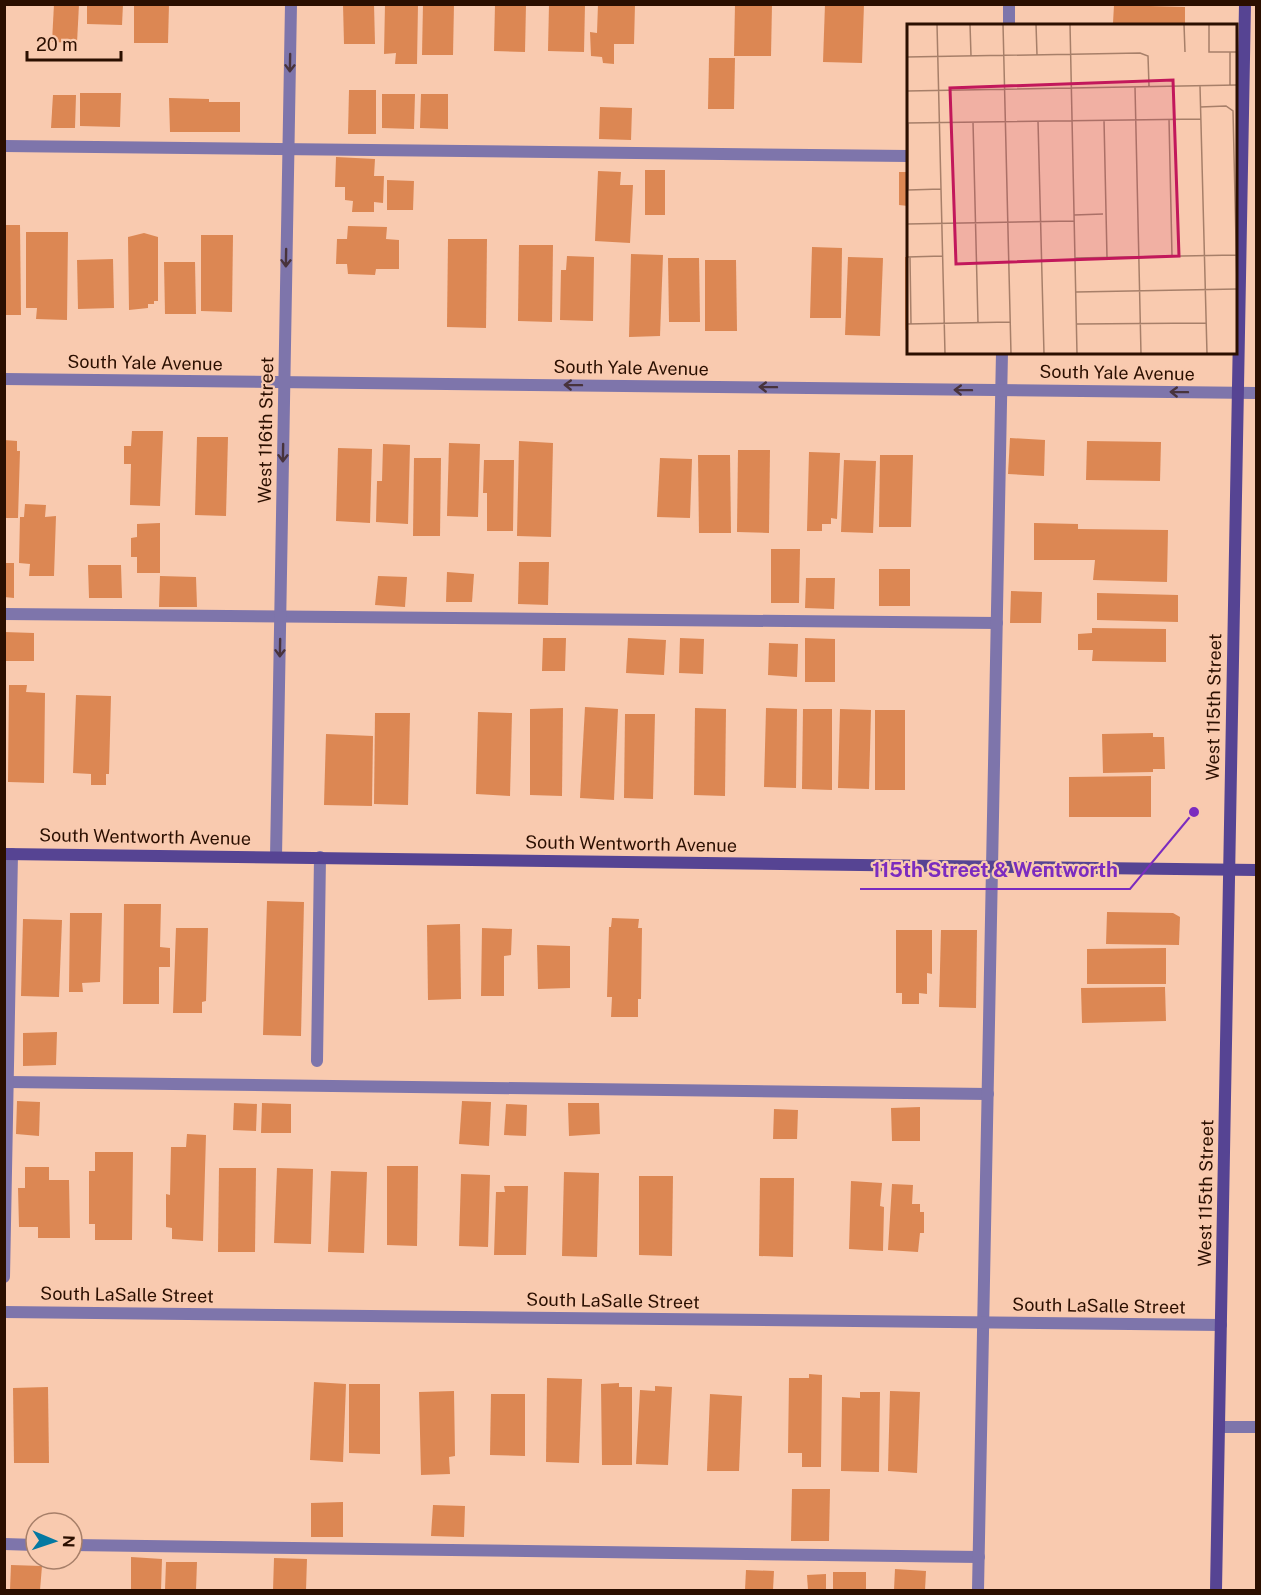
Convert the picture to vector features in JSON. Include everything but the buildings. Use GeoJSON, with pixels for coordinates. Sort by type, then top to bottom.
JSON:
{"type":"FeatureCollection","features":[{"type":"Feature","properties":{"kind":"street","name":"West 116th Street"},"geometry":{"type":"LineString","coordinates":[[276,857],[291,4]]}},
{"type":"Feature","properties":{"kind":"street"},"geometry":{"type":"LineString","coordinates":[[1009,4],[1009,24]]}},
{"type":"Feature","properties":{"kind":"street","name":"West 115th Street"},"geometry":{"type":"LineString","coordinates":[[1216,1590],[1245,4]]}},
{"type":"Feature","properties":{"kind":"street"},"geometry":{"type":"LineString","coordinates":[[4,146],[907,156]]}},
{"type":"Feature","properties":{"kind":"street"},"geometry":{"type":"LineString","coordinates":[[978,1590],[1002,354]]}},
{"type":"Feature","properties":{"kind":"street","name":"South Yale Avenue"},"geometry":{"type":"LineString","coordinates":[[4,379],[1257,393]]}},
{"type":"Feature","properties":{"kind":"street"},"geometry":{"type":"LineString","coordinates":[[4,614],[997,623]]}},
{"type":"Feature","properties":{"kind":"street"},"geometry":{"type":"LineString","coordinates":[[4,1277],[8,1082],[8,854]]}},
{"type":"Feature","properties":{"kind":"street","name":"South Wentworth Avenue"},"geometry":{"type":"LineString","coordinates":[[8,854],[1257,870]]}},
{"type":"Feature","properties":{"kind":"street"},"geometry":{"type":"LineString","coordinates":[[317,1061],[320,857]]}},
{"type":"Feature","properties":{"kind":"street"},"geometry":{"type":"LineString","coordinates":[[8,1082],[988,1094]]}},
{"type":"Feature","properties":{"kind":"street","name":"South LaSalle Street"},"geometry":{"type":"LineString","coordinates":[[4,1312],[1221,1325]]}},
{"type":"Feature","properties":{"kind":"street"},"geometry":{"type":"LineString","coordinates":[[1219,1427],[1257,1427]]}},
{"type":"Feature","properties":{"kind":"street"},"geometry":{"type":"LineString","coordinates":[[4,1544],[24,1545]]}},
{"type":"Feature","properties":{"kind":"street"},"geometry":{"type":"LineString","coordinates":[[84,1545],[979,1557]]}},
{"type":"Feature","properties":{"kind":"place","name":"115th Street & Wentworth"},"geometry":{"type":"Point","coordinates":[1194,812]}}]}
